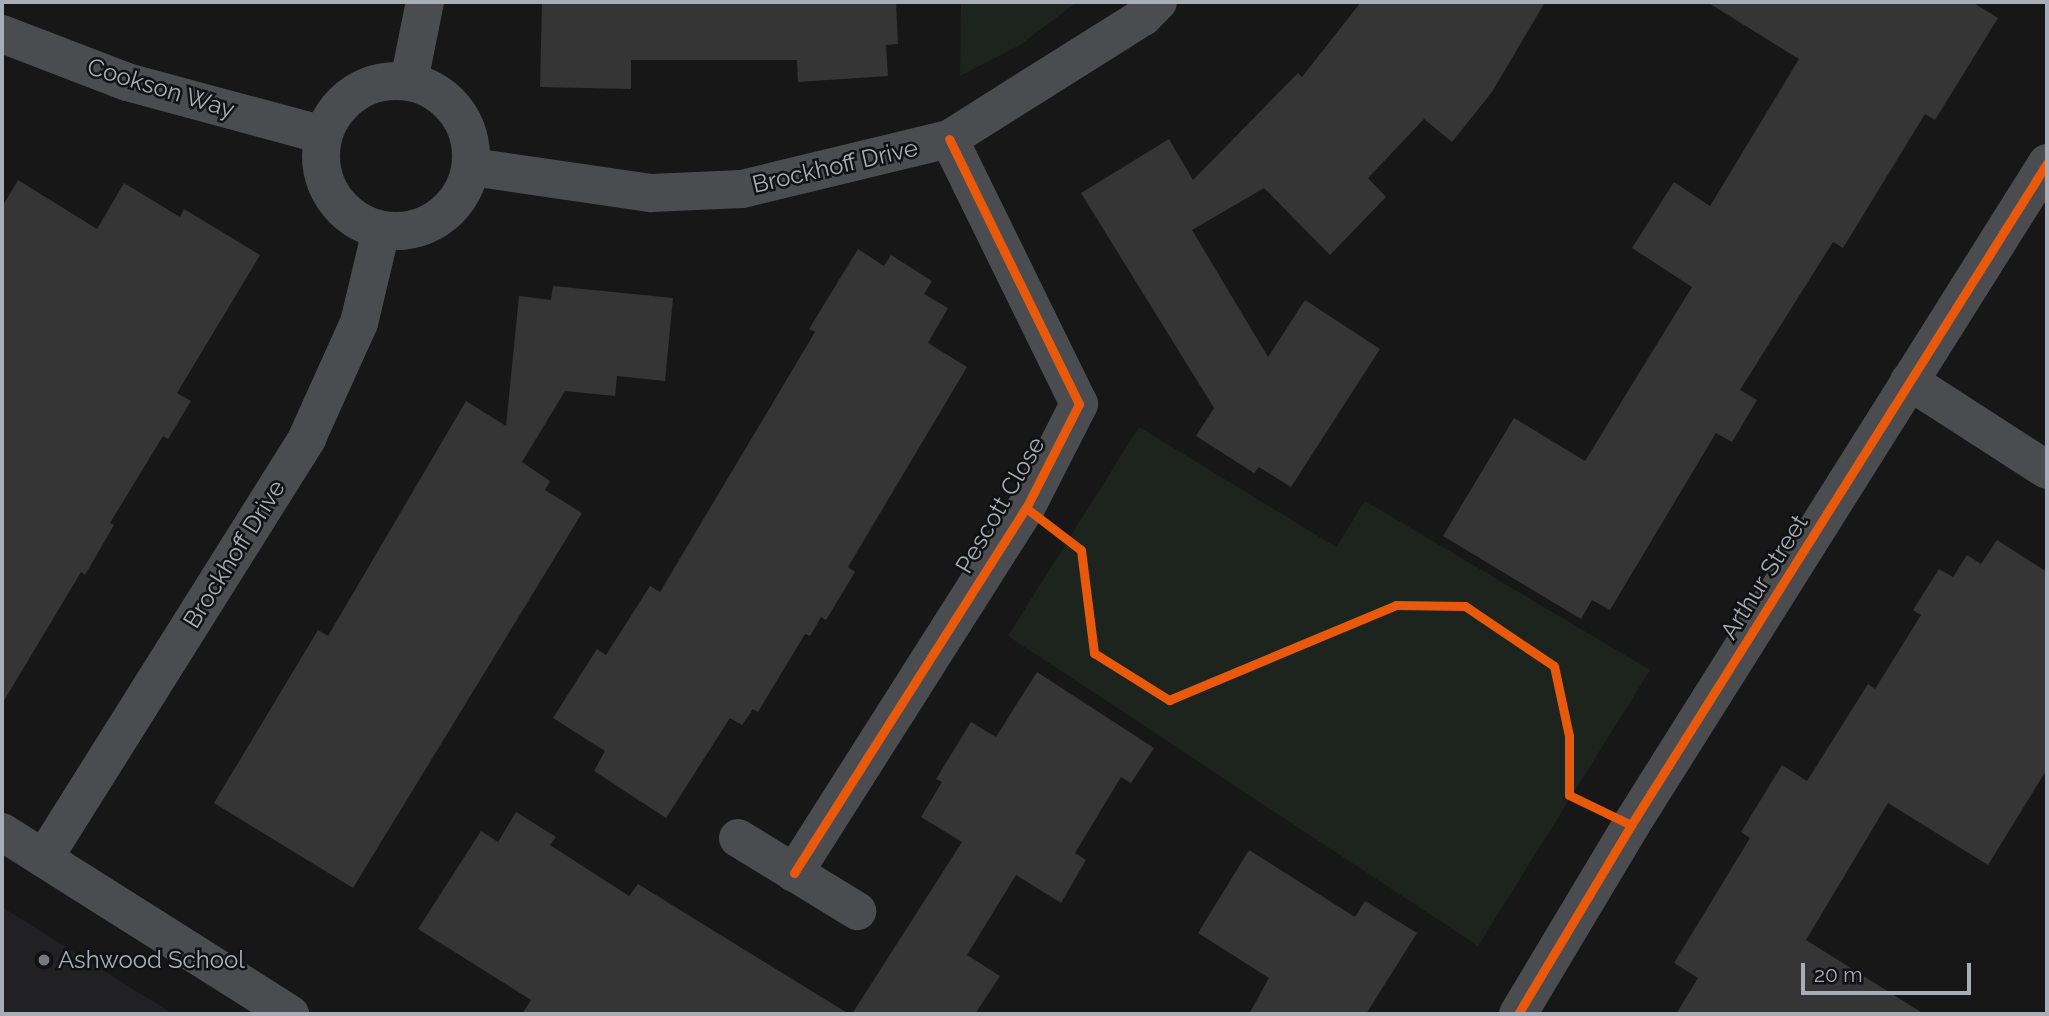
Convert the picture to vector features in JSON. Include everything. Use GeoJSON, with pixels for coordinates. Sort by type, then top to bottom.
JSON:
{"type":"FeatureCollection","features":[{"type":"Feature","properties":{"kind":"street"},"geometry":{"type":"LineString","coordinates":[[409,81],[425,2]]}},
{"type":"Feature","properties":{"kind":"street","name":"Brockhoff Drive"},"geometry":{"type":"LineString","coordinates":[[472,167],[651,193],[742,189],[949,139],[1143,17],[1158,2]]}},
{"type":"Feature","properties":{"kind":"street","name":"Cookson Way"},"geometry":{"type":"LineString","coordinates":[[2,34],[127,82],[323,135]]}},
{"type":"Feature","properties":{"kind":"street"},"geometry":{"type":"LineString","coordinates":[[382,80],[409,81],[437,91],[458,111],[470,138],[472,167],[461,196],[439,219],[411,231],[381,231],[352,219],[331,195],[320,166],[323,135],[336,110],[356,91],[382,80]]}},
{"type":"Feature","properties":{"kind":"street","name":"Pescott Close"},"geometry":{"type":"LineString","coordinates":[[794,873],[1026,508],[1079,404],[949,139]]}},
{"type":"Feature","properties":{"kind":"street","name":"Arthur Street"},"geometry":{"type":"LineString","coordinates":[[1518,1014],[1909,381],[2047,163]]}},
{"type":"Feature","properties":{"kind":"street","name":"Brockhoff Drive"},"geometry":{"type":"LineString","coordinates":[[44,858],[307,438],[359,323],[381,231]]}},
{"type":"Feature","properties":{"kind":"street"},"geometry":{"type":"LineString","coordinates":[[1909,381],[2047,470]]}},
{"type":"Feature","properties":{"kind":"street"},"geometry":{"type":"LineString","coordinates":[[2,832],[289,1014]]}},
{"type":"Feature","properties":{"kind":"street"},"geometry":{"type":"LineString","coordinates":[[738,838],[857,911]]}},
{"type":"Feature","properties":{"kind":"shaded area"},"geometry":{"type":"Polygon","coordinates":[[[961,2],[1077,2],[1020,45],[960,76],[961,2]]]}},
{"type":"Feature","properties":{"kind":"shaded area"},"geometry":{"type":"Polygon","coordinates":[[[1139,427],[1336,547],[1365,501],[1650,670],[1478,946],[1008,636],[1139,427]]]}},
{"type":"Feature","properties":{"kind":"shaded area","name":"Ashwood School"},"geometry":{"type":"Polygon","coordinates":[[[2,907],[173,1014],[2,1014],[2,907]]]}},
{"type":"Feature","properties":{"kind":"building"},"geometry":{"type":"Polygon","coordinates":[[[542,2],[896,2],[898,44],[886,45],[888,76],[798,82],[797,60],[631,60],[631,89],[540,87],[542,2]]]}},
{"type":"Feature","properties":{"kind":"building"},"geometry":{"type":"Polygon","coordinates":[[[1361,2],[1545,2],[1492,92],[1452,142],[1424,119],[1368,178],[1386,197],[1330,255],[1264,188],[1192,230],[1268,357],[1305,300],[1380,349],[1291,487],[1259,467],[1254,473],[1196,436],[1214,408],[1081,193],[1169,139],[1193,180],[1298,73],[1302,77],[1361,2]]]}},
{"type":"Feature","properties":{"kind":"building"},"geometry":{"type":"Polygon","coordinates":[[[1707,2],[1972,2],[1998,18],[1935,120],[1925,114],[1843,248],[1833,242],[1740,390],[1757,400],[1732,442],[1716,433],[1610,610],[1592,600],[1581,619],[1443,536],[1514,418],[1585,461],[1692,287],[1632,248],[1674,182],[1710,206],[1799,59],[1707,2]]]}},
{"type":"Feature","properties":{"kind":"building"},"geometry":{"type":"Polygon","coordinates":[[[18,180],[97,229],[124,183],[180,217],[184,209],[260,255],[177,393],[191,401],[168,439],[163,436],[110,523],[114,525],[85,575],[81,572],[2,704],[2,207],[18,180]]]}},
{"type":"Feature","properties":{"kind":"building"},"geometry":{"type":"Polygon","coordinates":[[[858,249],[884,266],[891,255],[932,281],[924,294],[948,308],[928,343],[967,367],[848,567],[855,572],[826,620],[821,617],[810,636],[805,634],[758,712],[753,709],[742,725],[730,718],[666,818],[594,771],[605,751],[553,718],[597,649],[606,655],[650,586],[660,592],[815,332],[809,329],[858,249]]]}},
{"type":"Feature","properties":{"kind":"building"},"geometry":{"type":"Polygon","coordinates":[[[553,286],[673,298],[665,381],[617,376],[615,396],[565,391],[522,462],[550,481],[545,490],[582,513],[353,888],[214,803],[318,630],[328,636],[466,401],[506,426],[519,296],[551,300],[553,286]]]}},
{"type":"Feature","properties":{"kind":"building"},"geometry":{"type":"Polygon","coordinates":[[[1997,540],[2047,572],[2047,769],[1988,865],[1888,803],[1806,940],[1924,1014],[1676,1014],[1698,978],[1674,963],[1750,838],[1741,832],[1782,765],[1807,781],[1868,684],[1875,689],[1921,615],[1913,610],[1939,569],[1953,577],[1967,555],[1981,564],[1997,540]]]}},
{"type":"Feature","properties":{"kind":"building"},"geometry":{"type":"Polygon","coordinates":[[[1037,672],[1154,748],[1131,783],[1121,777],[1075,853],[1086,860],[1061,903],[1016,875],[967,955],[1000,976],[975,1014],[852,1014],[962,842],[921,817],[942,782],[936,779],[971,722],[996,737],[1037,672]]]}},
{"type":"Feature","properties":{"kind":"building"},"geometry":{"type":"Polygon","coordinates":[[[516,812],[556,837],[550,845],[629,896],[638,884],[849,1014],[522,1014],[531,1000],[418,929],[481,831],[498,842],[516,812]]]}},
{"type":"Feature","properties":{"kind":"building"},"geometry":{"type":"Polygon","coordinates":[[[1249,850],[1355,917],[1365,901],[1417,933],[1366,1014],[1249,1014],[1269,978],[1198,933],[1249,850]]]}},
{"type":"Feature","properties":{"kind":"cycle path"},"geometry":{"type":"LineString","coordinates":[[794,873],[1026,508],[1079,404],[949,139]]}},
{"type":"Feature","properties":{"kind":"cycle path"},"geometry":{"type":"LineString","coordinates":[[1518,1014],[1631,825],[2047,163]]}},
{"type":"Feature","properties":{"kind":"cycle path"},"geometry":{"type":"LineString","coordinates":[[1026,508],[1081,550],[1094,653],[1169,700],[1396,605],[1465,606],[1554,666],[1569,736],[1569,795],[1631,825]]}},
{"type":"Feature","properties":{"kind":"place","name":"Ashwood School"},"geometry":{"type":"Point","coordinates":[44,960]}}]}
